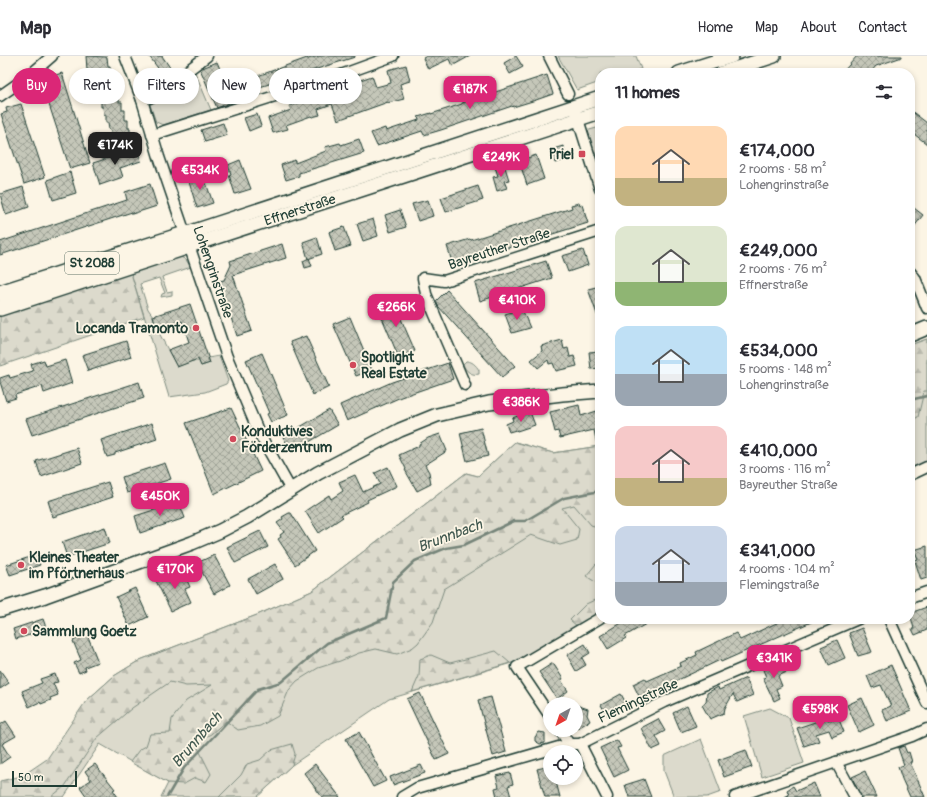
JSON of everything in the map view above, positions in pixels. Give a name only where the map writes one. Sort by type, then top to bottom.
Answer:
[{"type":"highway","name":"Effnerstraße","points":[[0,293],[187,240]]},
{"type":"highway","name":"Effnerstraße","points":[[0,308],[187,240]]},
{"type":"main road","points":[[695,68],[732,56]]},
{"type":"main road","points":[[737,68],[774,56]]},
{"type":"main road","name":"Effnerstraße","points":[[187,240],[570,100],[595,98]]},
{"type":"main road","name":"Effnerstraße","points":[[187,240],[373,187],[595,114]]},
{"type":"main road","points":[[915,333],[927,328]]},
{"type":"main road","points":[[0,610],[44,596],[192,543],[220,531],[318,473],[400,430],[437,416],[489,404],[562,394],[595,391]]},
{"type":"street","points":[[0,96],[30,76],[52,56]]},
{"type":"street","name":"Lohengrinstraße","points":[[126,56],[133,75]]},
{"type":"street","points":[[191,68],[207,56]]},
{"type":"street","points":[[152,135],[338,76],[393,56]]},
{"type":"street","points":[[549,56],[578,119],[595,174]]},
{"type":"street","name":"Lohengrinstraße","points":[[143,104],[152,135],[236,383],[259,433],[291,490]]},
{"type":"street","name":"Bayreuther Straße","points":[[465,385],[426,294],[423,278],[444,281],[595,233]]},
{"type":"street","points":[[915,278],[927,308]]},
{"type":"street","points":[[915,473],[927,467]]},
{"type":"street","points":[[915,596],[927,592]]},
{"type":"street","points":[[543,706],[517,667],[595,621]]},
{"type":"street","name":"Flemingstraße","points":[[402,797],[417,788],[569,744],[580,744],[664,702],[846,624]]},
{"type":"street","points":[[891,624],[927,703]]},
{"type":"street","points":[[735,797],[750,795],[836,762],[912,736],[927,729]]},
{"type":"street","points":[[564,737],[569,744]]},
{"type":"street","points":[[580,744],[607,797]]},
{"type":"street","points":[[836,762],[855,797]]},
{"type":"green space","points":[[558,56],[636,56],[641,68],[595,68],[595,84],[577,90]]},
{"type":"green space","points":[[199,82],[207,104],[208,104],[211,110],[163,125],[156,122],[150,105],[199,104]]},
{"type":"green space","points":[[595,128],[595,164],[586,131]]},
{"type":"green space","points":[[181,257],[186,260],[191,267],[162,277],[167,292],[172,291],[172,295],[161,297],[162,294],[165,293],[159,278],[140,284],[148,309],[153,316],[157,329],[177,367],[192,361],[199,361],[201,366],[210,363],[208,358],[219,356],[228,381],[226,384],[205,392],[169,397],[131,273]]},
{"type":"green space","points":[[131,273],[144,317],[0,366],[0,316]]},
{"type":"green space","points":[[927,339],[927,463],[915,468],[915,343]]},
{"type":"green space","points":[[927,339],[927,391],[924,391],[918,417],[915,418],[915,343]]},
{"type":"green space","points":[[466,361],[475,365],[479,370],[479,374],[471,374],[467,371],[463,364]]},
{"type":"green space","points":[[515,442],[553,453],[595,447],[595,616],[515,662],[389,699],[292,765],[257,797],[161,797],[168,783],[100,744],[64,797],[43,797],[86,701],[114,676],[140,660],[257,615],[312,591],[466,473],[478,476]]},
{"type":"green space","points":[[515,442],[553,453],[595,447],[595,526],[591,525],[574,505],[562,508],[579,529],[577,540],[560,545],[531,535],[444,589],[433,622],[418,643],[412,648],[397,654],[376,649],[359,653],[318,668],[297,681],[289,690],[278,716],[260,726],[238,730],[226,721],[211,734],[195,742],[211,774],[206,782],[195,778],[184,784],[168,783],[130,762],[139,750],[146,746],[150,734],[170,733],[172,719],[186,701],[212,685],[186,686],[170,682],[132,708],[97,738],[65,786],[51,797],[0,797],[0,781],[22,776],[47,759],[86,701],[114,676],[140,660],[257,615],[312,591],[466,473],[478,476]]},
{"type":"green space","points":[[595,565],[595,582],[586,576]]},
{"type":"green space","points":[[595,600],[595,616],[578,627],[570,620],[586,604]]},
{"type":"green space","points":[[496,651],[510,663],[412,692],[419,676],[420,659],[431,655],[450,663]]},
{"type":"green space","points":[[770,708],[789,718],[804,763],[762,777],[744,716]]},
{"type":"green space","points":[[701,739],[721,792],[707,797],[674,797],[664,771],[664,756]]},
{"type":"green space","points":[[292,744],[295,754],[292,765],[257,797],[219,797],[241,775],[247,764],[260,760],[271,750]]},
{"type":"building","points":[[86,56],[107,57],[108,66],[110,66],[110,68],[87,68]]},
{"type":"building","points":[[149,56],[162,56],[170,68],[158,68]]},
{"type":"building","points":[[319,56],[355,56],[320,68],[280,68],[307,58]]},
{"type":"building","points":[[427,56],[470,56],[452,66],[449,59],[428,69],[423,58]]},
{"type":"building","points":[[516,56],[523,67],[510,74],[504,63]]},
{"type":"building","points":[[857,56],[902,56],[874,68],[846,68]]},
{"type":"building","points":[[217,62],[220,68],[207,68],[207,85],[200,69]]},
{"type":"building","points":[[406,65],[410,81],[400,84],[404,99],[388,102],[338,120],[332,104],[362,104],[362,79],[372,76],[376,87],[391,83],[388,70]]},
{"type":"building","points":[[269,72],[269,84],[261,87],[261,75]]},
{"type":"building","points":[[61,73],[69,96],[69,104],[72,104],[90,163],[70,169],[49,104],[61,104]]},
{"type":"building","points":[[547,75],[553,94],[536,100],[513,107],[512,106],[424,135],[422,131],[377,146],[371,133],[385,128],[386,131],[419,120],[418,117],[462,104]]},
{"type":"building","points":[[21,104],[45,177],[24,184],[1,114],[7,112],[6,108]]},
{"type":"building","points":[[101,104],[122,104],[122,110],[125,110],[125,120],[128,120],[128,128],[130,128],[130,137],[133,137],[133,144],[113,145],[111,130],[109,130],[108,122],[106,122],[106,115],[104,115],[103,107],[101,107]]},
{"type":"building","points":[[215,104],[227,104],[217,108]]},
{"type":"building","points":[[295,104],[332,104],[318,109],[320,115],[311,116],[286,125],[288,129],[273,133],[268,118],[291,110],[289,106]]},
{"type":"building","points":[[257,114],[261,126],[249,131],[244,118]]},
{"type":"building","points":[[915,114],[927,123],[927,144],[915,135]]},
{"type":"building","points":[[223,123],[227,135],[205,142],[201,130]]},
{"type":"building","points":[[359,139],[364,153],[299,173],[299,176],[286,180],[281,165],[295,160],[295,163],[326,151],[325,147],[340,143],[341,145]]},
{"type":"building","points":[[563,146],[568,159],[555,163],[550,150]]},
{"type":"building","points":[[134,150],[134,152],[138,151],[141,161],[120,168],[123,177],[100,185],[93,163]]},
{"type":"building","points":[[536,155],[544,179],[527,185],[519,161]]},
{"type":"building","points":[[240,160],[251,189],[235,194],[229,175],[231,174],[228,165]]},
{"type":"building","points":[[504,164],[509,180],[504,181],[507,188],[497,191],[493,177],[498,176],[495,167]]},
{"type":"building","points":[[70,172],[76,193],[53,200],[47,180]]},
{"type":"building","points":[[203,174],[213,203],[197,208],[188,179]]},
{"type":"building","points":[[150,184],[157,206],[132,214],[132,212],[0,255],[0,242],[127,200],[125,192]]},
{"type":"building","points":[[478,186],[483,200],[446,212],[441,198]]},
{"type":"building","points":[[23,187],[29,207],[6,215],[0,194]]},
{"type":"building","points":[[428,200],[433,216],[418,221],[412,204]]},
{"type":"building","points":[[579,203],[580,206],[582,205],[588,223],[453,265],[447,246],[470,239],[471,240],[572,208],[571,205]]},
{"type":"building","points":[[915,209],[923,215],[915,225]]},
{"type":"building","points":[[400,210],[406,227],[390,232],[385,215]]},
{"type":"building","points":[[373,219],[378,236],[363,241],[357,224]]},
{"type":"building","points":[[344,227],[351,246],[335,251],[329,232]]},
{"type":"building","points":[[317,237],[322,254],[308,259],[303,242]]},
{"type":"building","points":[[282,244],[286,258],[233,275],[252,331],[237,336],[219,281],[224,280],[231,265],[230,261]]},
{"type":"building","points":[[583,250],[588,265],[568,272],[562,256]]},
{"type":"building","points":[[309,258],[312,266],[305,268],[303,261]]},
{"type":"building","points":[[546,261],[552,278],[480,301],[475,283]]},
{"type":"building","points":[[595,287],[595,309],[588,289]]},
{"type":"building","points":[[447,290],[515,366],[502,377],[438,306],[436,301]]},
{"type":"building","points":[[392,298],[415,351],[399,358],[377,306]]},
{"type":"building","points":[[190,304],[210,363],[201,366],[198,359],[177,367],[168,350],[189,342],[182,321],[157,329],[153,316]]},
{"type":"building","points":[[522,309],[530,328],[512,333],[505,314]]},
{"type":"building","points":[[350,317],[372,370],[356,376],[333,324]]},
{"type":"building","points":[[306,336],[329,387],[313,395],[290,342]]},
{"type":"building","points":[[562,340],[564,349],[568,348],[570,357],[574,356],[577,366],[556,371],[553,363],[549,364],[548,360],[538,368],[531,360],[542,351],[541,346]]},
{"type":"building","points":[[126,341],[131,357],[88,371],[82,355]]},
{"type":"building","points":[[595,351],[595,369],[591,369],[589,352]]},
{"type":"building","points":[[262,353],[288,415],[271,422],[267,414],[269,413],[246,360]]},
{"type":"building","points":[[44,360],[46,366],[65,360],[72,383],[44,393],[42,386],[15,395],[16,398],[6,401],[0,378],[9,375],[10,378],[33,371],[31,364]]},
{"type":"building","points":[[448,363],[453,379],[401,397],[347,421],[340,405],[392,382]]},
{"type":"building","points":[[139,382],[144,398],[32,435],[26,419]]},
{"type":"building","points":[[579,405],[581,416],[595,412],[595,435],[594,430],[560,438],[558,431],[555,432],[550,412]]},
{"type":"building","name":"Konduktives Förderzentrum","points":[[231,408],[261,471],[214,494],[186,423]]},
{"type":"building","points":[[329,410],[338,425],[292,452],[283,437]]},
{"type":"building","points":[[530,412],[535,425],[509,432],[506,424],[513,421],[512,418]]},
{"type":"building","points":[[152,423],[157,439],[107,457],[101,440]]},
{"type":"building","points":[[481,428],[488,456],[467,461],[460,433]]},
{"type":"building","points":[[440,434],[447,451],[425,465],[429,472],[431,484],[417,491],[405,470],[406,469],[399,455],[419,446],[419,444],[428,438]]},
{"type":"building","points":[[77,448],[82,463],[41,477],[36,461]]},
{"type":"building","points":[[165,463],[171,479],[127,493],[122,477]]},
{"type":"building","points":[[388,467],[397,486],[367,500],[368,502],[341,515],[343,517],[319,533],[305,511],[329,495],[331,499],[343,491],[339,482],[355,475],[363,492],[380,484],[375,473]]},
{"type":"building","points":[[108,482],[113,497],[53,517],[48,501]]},
{"type":"building","points":[[179,502],[185,518],[140,533],[135,516]]},
{"type":"building","points":[[291,513],[315,551],[295,565],[278,539],[284,532],[277,523],[283,519],[282,517]]},
{"type":"building","points":[[105,527],[110,543],[67,557],[62,542]]},
{"type":"building","points":[[260,531],[268,547],[235,563],[227,547]]},
{"type":"building","points":[[927,546],[927,578],[921,580],[915,561],[918,560],[915,550]]},
{"type":"building","points":[[36,555],[40,565],[10,575],[6,565]]},
{"type":"building","points":[[214,555],[230,585],[214,594],[197,563]]},
{"type":"building","points":[[275,564],[283,579],[256,594],[248,579]]},
{"type":"building","points":[[182,569],[190,587],[185,589],[191,602],[171,611],[156,581]]},
{"type":"building","points":[[135,588],[148,617],[129,626],[116,597]]},
{"type":"building","points":[[927,607],[927,630],[915,635],[912,629],[914,629],[913,624],[915,624],[915,611]]},
{"type":"building","points":[[43,619],[47,630],[16,639],[13,629]]},
{"type":"building","points":[[620,624],[646,624],[625,636],[626,638],[608,649],[600,636]]},
{"type":"building","points":[[774,624],[807,624],[721,662],[720,660],[640,698],[633,684],[645,678],[647,681],[681,666],[680,663],[697,655],[696,652],[736,633],[740,640]]},
{"type":"building","points":[[862,628],[872,652],[858,656],[849,633]]},
{"type":"building","points":[[87,634],[98,662],[85,667],[86,670],[79,673],[74,663],[81,660],[73,641]]},
{"type":"building","points":[[837,640],[845,658],[829,665],[821,647]]},
{"type":"building","points":[[585,644],[590,653],[582,658],[586,665],[576,671],[567,655]]},
{"type":"building","points":[[782,662],[787,672],[778,676],[782,686],[776,689],[780,698],[774,701],[763,678],[766,677],[763,670]]},
{"type":"building","points":[[553,663],[563,679],[561,680],[568,691],[560,697],[556,697],[539,672]]},
{"type":"building","points":[[891,665],[911,711],[887,721],[882,710],[891,706],[881,685],[872,688],[867,676]]},
{"type":"building","points":[[0,670],[9,683],[0,689]]},
{"type":"building","points":[[55,674],[58,682],[53,683],[58,695],[50,698],[51,700],[41,704],[40,702],[29,707],[22,691],[42,683],[40,679]]},
{"type":"building","points":[[746,678],[753,695],[737,702],[733,694],[725,708],[724,713],[710,719],[702,705],[706,702],[707,693],[718,687],[719,690]]},
{"type":"building","points":[[420,693],[449,754],[436,760],[407,699]]},
{"type":"building","points":[[621,694],[627,705],[607,715],[601,705]]},
{"type":"building","points":[[491,697],[506,752],[493,756],[478,700]]},
{"type":"building","points":[[862,698],[874,725],[859,732],[847,705]]},
{"type":"building","points":[[687,706],[696,726],[681,732],[673,713]]},
{"type":"building","points":[[583,707],[588,709],[587,715],[590,721],[583,725]]},
{"type":"building","points":[[826,715],[828,720],[838,717],[844,732],[832,737],[829,730],[816,734],[819,741],[804,746],[797,728],[821,720],[820,717]]},
{"type":"building","points":[[658,719],[665,731],[656,736],[661,746],[652,750],[641,728]]},
{"type":"building","points":[[6,721],[16,736],[2,744],[10,757],[0,764],[0,725]]},
{"type":"building","points":[[359,732],[386,781],[373,787],[346,739]]},
{"type":"building","points":[[539,732],[543,733],[545,743],[540,744],[535,741],[535,737]]},
{"type":"building","points":[[617,740],[621,747],[617,748],[628,770],[614,777],[600,748]]},
{"type":"building","points":[[904,746],[907,753],[909,752],[912,762],[910,762],[925,797],[910,797],[902,779],[898,767],[904,765],[898,748]]},
{"type":"building","points":[[746,750],[752,767],[724,777],[718,760]]},
{"type":"building","points":[[95,764],[115,789],[113,790],[118,797],[87,797],[80,787],[91,780],[85,771]]},
{"type":"building","points":[[315,764],[340,797],[322,797],[304,773]]},
{"type":"building","points":[[421,765],[425,773],[393,785],[390,777]]},
{"type":"building","points":[[543,768],[543,785],[557,785],[560,797],[545,797],[537,769]]},
{"type":"building","points":[[865,771],[877,797],[861,797],[855,784],[852,777]]},
{"type":"building","points":[[510,773],[513,784],[508,786],[511,797],[497,797],[495,788],[499,787],[496,776]]},
{"type":"building","points":[[644,779],[651,797],[629,797],[625,785]]},
{"type":"building","points":[[814,783],[820,797],[784,797],[789,795],[787,790],[793,786],[796,791]]},
{"type":"waterway","name":"Brunnbach","points":[[915,399],[927,396]]},
{"type":"waterway","name":"Brunnbach","points":[[167,797],[184,768],[258,689],[281,682],[327,643],[386,618],[393,582],[415,561],[446,548],[464,545],[514,521],[525,521],[564,498],[595,492]]},
{"type":"place","name":"Priel","points":[[582,154]]},
{"type":"place","name":"Locanda Tramonto","points":[[196,328]]},
{"type":"place","name":"Spotlight Real Estate","points":[[353,365]]},
{"type":"place","name":"Konduktives Förderzentrum","points":[[233,439]]},
{"type":"place","name":"Kleines Theater im Pförtnerhaus","points":[[21,565]]},
{"type":"place","name":"Sammlung Goetz","points":[[24,631]]}]
